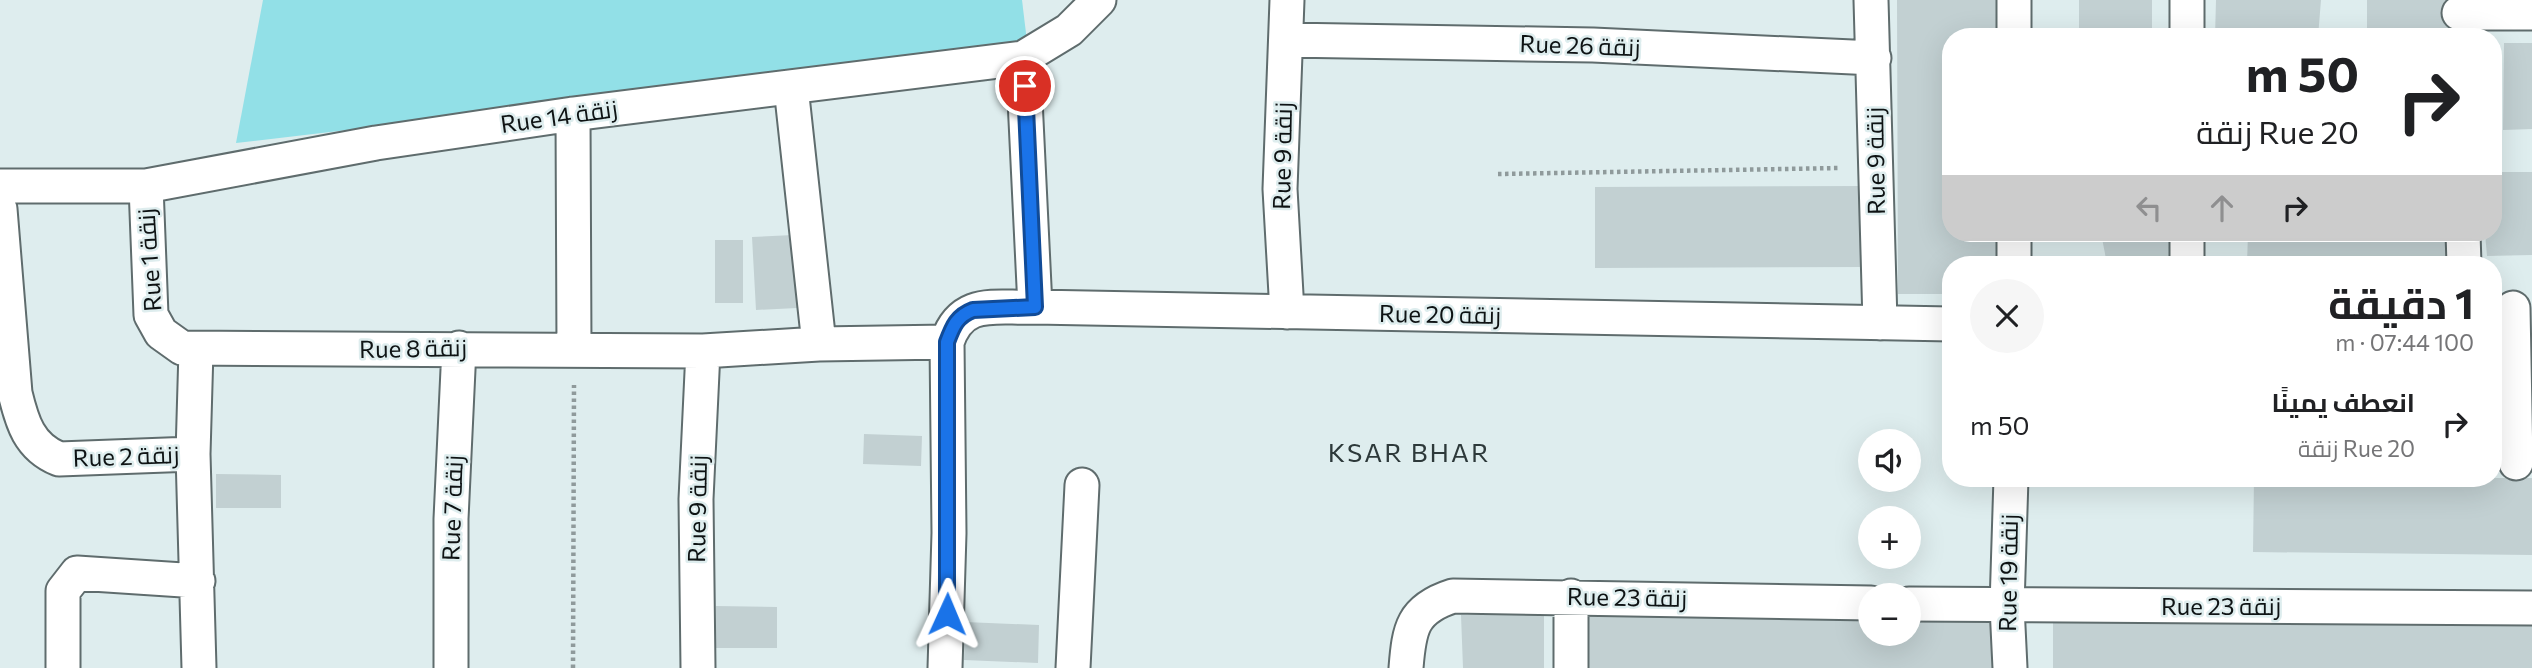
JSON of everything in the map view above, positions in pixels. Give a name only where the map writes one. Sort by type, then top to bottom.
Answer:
[{"type":"street","name":"Rue 14 زنقة","points":[[0,186],[146,186],[376,144],[573,114],[1023,58],[1069,30],[1099,0]]},
{"type":"street","name":"Rue 9 زنقة","points":[[1287,0],[1280,189],[1287,312]]},
{"type":"street","name":"Rue 9 زنقة","points":[[1871,0],[1880,323]]},
{"type":"street","points":[[2014,0],[2014,28]]},
{"type":"street","points":[[2186,28],[2187,0]]},
{"type":"street","points":[[2459,17],[2532,13]]},
{"type":"street","name":"Rue 26 زنقة","points":[[1286,40],[1593,45],[1874,58]]},
{"type":"street","points":[[1023,58],[1035,307]]},
{"type":"street","points":[[792,87],[818,344]]},
{"type":"street","points":[[573,114],[574,348]]},
{"type":"street","name":"Rue 1 زنقة","points":[[146,186],[151,314],[161,333],[171,343],[196,350]]},
{"type":"street","name":"Rue 2 زنقة","points":[[0,209],[15,393],[22,422],[32,441],[43,453],[59,459],[193,454]]},
{"type":"street","points":[[2513,306],[2514,463]]},
{"type":"street","name":"Rue 20 زنقة","points":[[947,342],[957,319],[964,313],[973,310],[1035,307],[1942,324]]},
{"type":"street","points":[[945,668],[949,533],[947,342]]},
{"type":"street","name":"Rue 8 زنقة","points":[[196,350],[574,348],[703,351],[818,344],[947,342]]},
{"type":"street","name":"Rue 7 زنقة","points":[[451,668],[451,519],[459,348]]},
{"type":"street","points":[[196,350],[193,454],[199,668]]},
{"type":"street","name":"Rue 9 زنقة","points":[[698,668],[696,499],[703,351]]},
{"type":"street","points":[[1073,668],[1082,485]]},
{"type":"street","name":"Rue 19 زنقة","points":[[2010,668],[2007,606],[2011,487]]},
{"type":"street","points":[[62,668],[63,591],[70,578],[77,573],[198,581]]},
{"type":"street","name":"Rue 23 زنقة","points":[[1407,655],[1413,624],[1423,611],[1433,603],[1453,596],[1858,603]]},
{"type":"street","points":[[1571,596],[1571,668]]},
{"type":"street","name":"Rue 23 زنقة","points":[[1921,604],[2532,608]]},
{"type":"path","points":[[1498,174],[1875,167]]},
{"type":"path","points":[[573,668],[574,348]]},
{"type":"shaded area","points":[[263,0],[1022,0],[1028,50],[236,143]]},
{"type":"building","points":[[1897,0],[1996,0],[1996,28],[1942,28],[1942,242],[1997,242],[1997,256],[1942,256],[1942,294],[1898,294]]},
{"type":"building","points":[[2079,0],[2152,0],[2152,28],[2079,28]]},
{"type":"building","points":[[2216,0],[2321,0],[2319,28],[2215,28]]},
{"type":"building","points":[[2367,0],[2451,0],[2450,28],[2367,28]]},
{"type":"building","points":[[2504,43],[2532,43],[2532,129],[2503,130]]},
{"type":"building","points":[[2502,172],[2532,172],[2532,255],[2487,256],[2486,242],[2502,242]]},
{"type":"building","points":[[1867,186],[1867,267],[1595,268],[1595,187]]},
{"type":"building","points":[[793,235],[797,308],[756,310],[752,237]]},
{"type":"building","points":[[715,240],[743,240],[743,303],[715,303]]},
{"type":"building","points":[[2103,242],[2174,242],[2177,256],[2105,256]]},
{"type":"building","points":[[2248,242],[2447,242],[2446,256],[2247,256]]},
{"type":"building","points":[[864,434],[922,436],[921,466],[863,464]]},
{"type":"building","points":[[216,474],[281,475],[281,508],[216,508]]},
{"type":"building","points":[[2502,478],[2532,478],[2532,555],[2253,552],[2254,487],[2502,487]]},
{"type":"building","points":[[1574,605],[1858,614],[1858,646],[1921,646],[1921,615],[1995,617],[1992,668],[1575,668]]},
{"type":"building","points":[[716,606],[777,607],[777,648],[716,648]]},
{"type":"building","points":[[2053,609],[2532,609],[2532,668],[2053,668]]},
{"type":"building","points":[[1544,614],[1544,668],[1463,668],[1461,615]]},
{"type":"building","points":[[965,622],[1039,625],[1038,663],[964,660]]},
{"type":"district","name":"KSAR BHAR","points":[[1409,453]]},
{"type":"route","points":[[947,614],[947,342],[957,319],[964,313],[973,310],[1035,307],[1025,86]]}]
